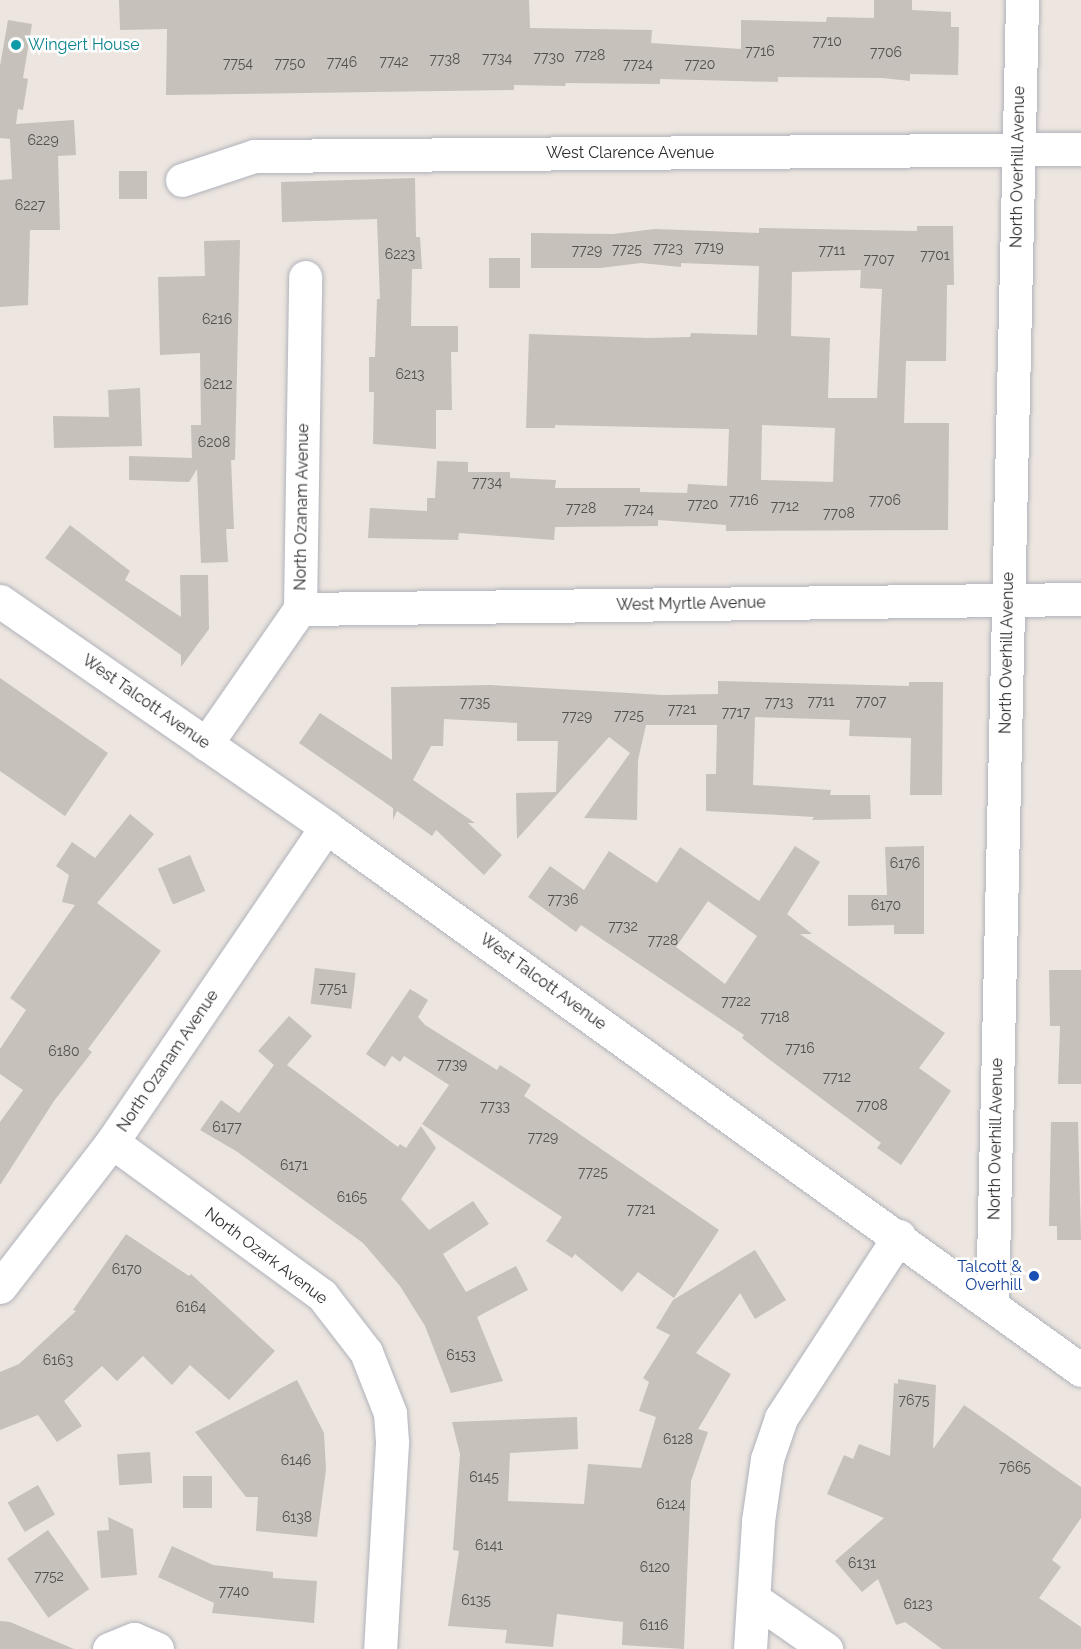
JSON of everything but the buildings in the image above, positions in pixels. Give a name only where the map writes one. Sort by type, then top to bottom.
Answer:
[{"type":"street","name":"North Overhill Avenue","points":[[992,1305],[1022,0]]},
{"type":"street","name":"West Clarence Avenue","points":[[182,180],[254,156],[1081,149]]},
{"type":"street","name":"North Ozanam Avenue","points":[[206,744],[300,609],[304,277]]},
{"type":"street","name":"West Myrtle Avenue","points":[[300,609],[1081,599]]},
{"type":"street","name":"West Talcott Avenue","points":[[0,601],[326,827],[899,1236],[1081,1370]]},
{"type":"street","name":"North Ozanam Avenue","points":[[0,1287],[112,1142],[326,827]]},
{"type":"street","name":"North Ozark Avenue","points":[[112,1142],[322,1295],[366,1352],[390,1413],[392,1443],[380,1649]]},
{"type":"street","points":[[750,1649],[758,1521],[767,1459],[781,1418],[899,1236]]},
{"type":"street","points":[[754,1599],[826,1649]]},
{"type":"street","points":[[109,1649],[134,1639],[157,1649]]},
{"type":"place","name":"Wingert House","points":[[16,45]]},
{"type":"place","name":"Talcott & Overhill","points":[[1034,1276]]}]
